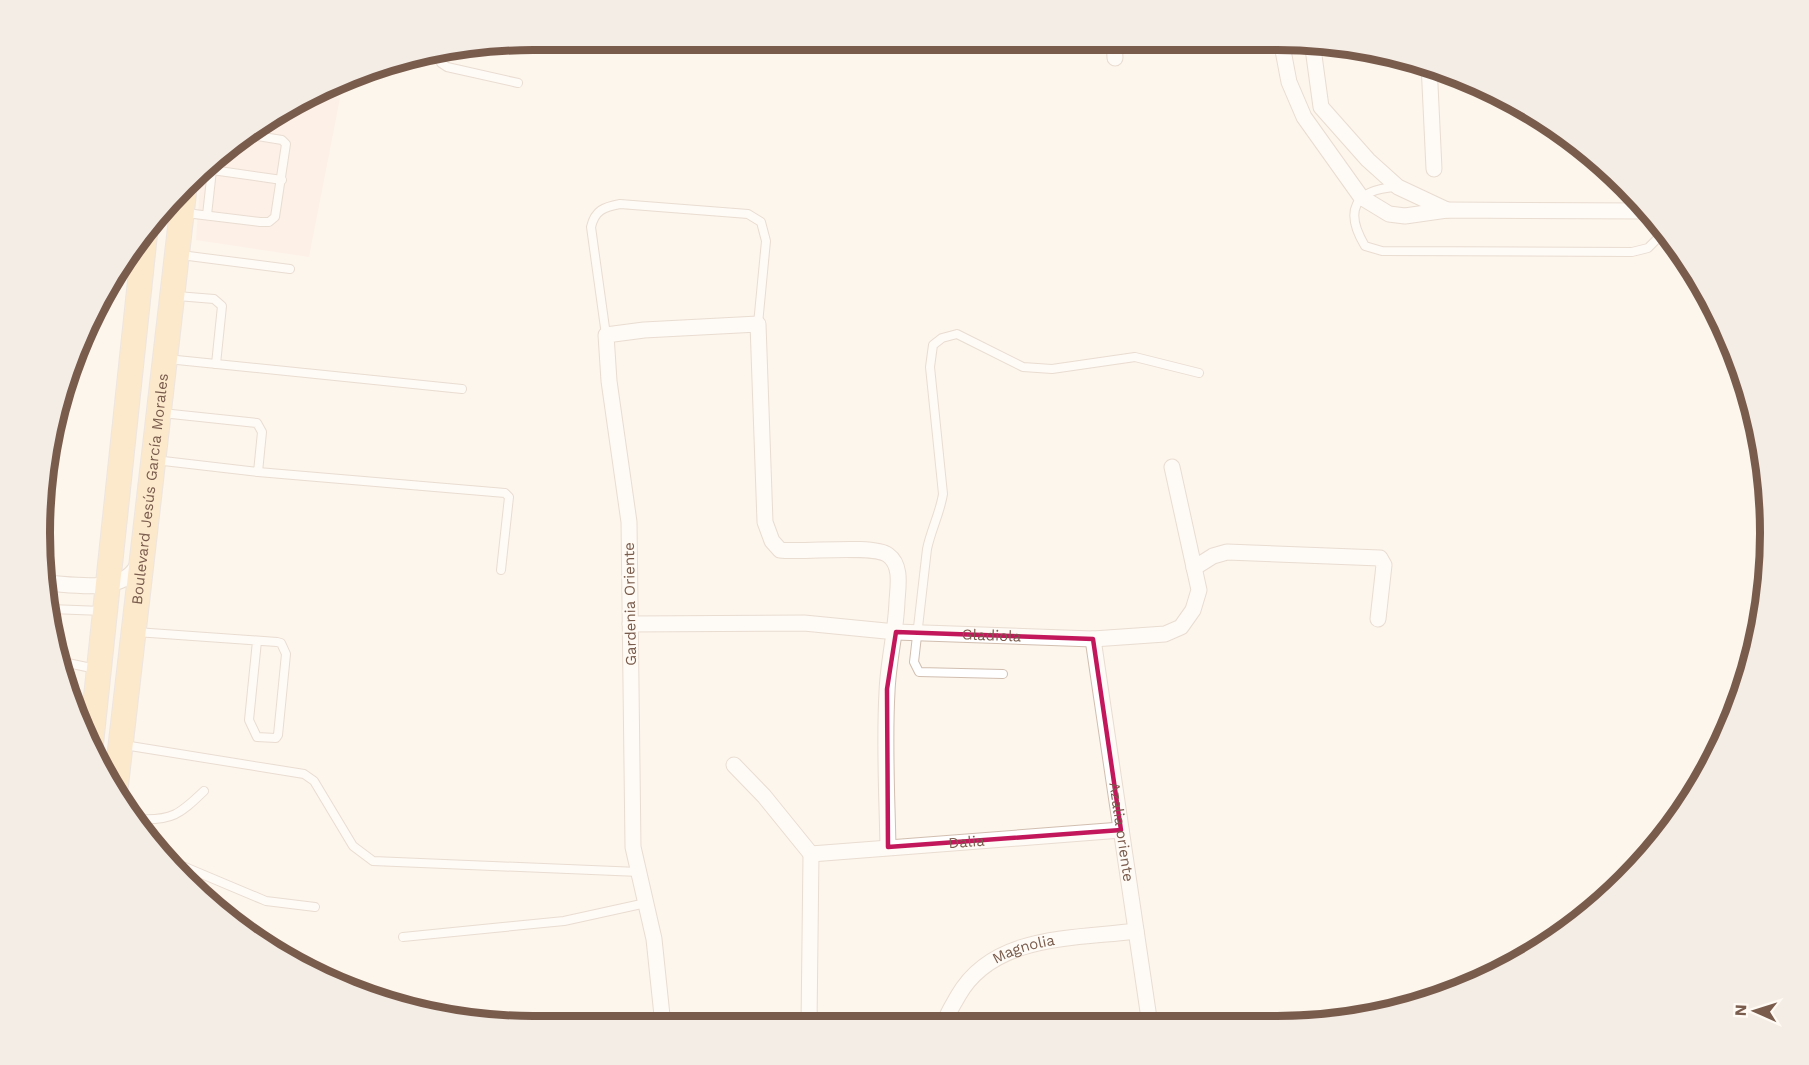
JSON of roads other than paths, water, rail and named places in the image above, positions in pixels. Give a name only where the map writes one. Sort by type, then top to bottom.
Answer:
[{"type":"main road","name":"Boulevard Jesús García Morales","points":[[117,778],[183,203]]},
{"type":"main road","points":[[92,731],[103,611],[144,246]]},
{"type":"street","points":[[1115,50],[1115,58]]},
{"type":"street","points":[[1283,50],[1289,82],[1304,117],[1361,197],[1389,214],[1406,216],[1447,210],[1637,211]]},
{"type":"street","points":[[1313,52],[1321,107],[1368,160],[1398,187],[1447,210]]},
{"type":"street","points":[[1429,74],[1434,169]]},
{"type":"street","points":[[1304,117],[1321,107]]},
{"type":"street","points":[[606,335],[644,330],[758,324],[765,522],[772,541],[780,550],[798,552],[873,549],[887,554],[897,564],[896,632],[887,689],[888,847]]},
{"type":"street","name":"Gardenia Oriente","points":[[606,335],[608,371],[629,522],[633,847],[654,939],[662,1016]]},
{"type":"street","name":"Gladiola","points":[[630,624],[760,622],[915,633],[1093,639],[1165,634],[1181,627],[1193,610],[1199,590],[1172,467]]},
{"type":"street","points":[[1194,567],[1213,556],[1227,552],[1380,558],[1384,565],[1378,619]]},
{"type":"street","points":[[53,587],[106,585],[129,577],[137,568],[142,556]]},
{"type":"street","name":"Azalia oriente","points":[[1093,639],[1149,1016]]},
{"type":"street","points":[[734,765],[764,796],[811,854],[809,1016]]},
{"type":"street","name":"Dalia","points":[[811,854],[1121,830]]},
{"type":"street","name":"Magnolia","points":[[948,1016],[964,985],[991,960],[1020,946],[1136,931]]},
{"type":"lane","points":[[440,59],[441,63],[447,67],[518,83]]},
{"type":"lane","points":[[183,203],[207,215],[269,222],[275,217],[286,144],[282,140],[257,136]]},
{"type":"lane","points":[[217,167],[282,180]]},
{"type":"lane","points":[[207,215],[212,170]]},
{"type":"lane","points":[[1398,187],[1375,189],[1361,197],[1357,205],[1355,230],[1365,246],[1383,251],[1632,252],[1648,248],[1659,237]]},
{"type":"lane","points":[[606,335],[591,227],[594,216],[603,207],[620,204],[748,214],[761,222],[766,241],[758,324]]},
{"type":"lane","points":[[177,255],[290,269]]},
{"type":"lane","points":[[172,296],[214,299],[222,306],[216,364]]},
{"type":"lane","points":[[1003,674],[919,672],[915,669],[915,633],[927,549],[930,532],[941,508],[943,494],[930,367],[933,345],[942,338],[957,334],[1023,367],[1052,369],[1135,357],[1199,373]]},
{"type":"lane","points":[[165,359],[462,389]]},
{"type":"lane","points":[[159,413],[257,423],[262,432],[258,472]]},
{"type":"lane","points":[[154,459],[258,472],[449,486],[505,493],[509,497],[501,570]]},
{"type":"lane","points":[[56,609],[103,611]]},
{"type":"lane","points":[[133,632],[256,641],[281,643],[286,654],[276,738],[257,737],[251,730],[249,720],[256,641]]},
{"type":"lane","points":[[68,663],[98,670]]},
{"type":"lane","points":[[121,744],[304,774],[314,781],[353,846],[373,861],[639,872]]},
{"type":"lane","points":[[144,819],[165,820],[179,814],[204,791]]},
{"type":"lane","points":[[184,867],[266,901],[315,906]]},
{"type":"lane","points":[[403,937],[564,921],[646,903]]}]
